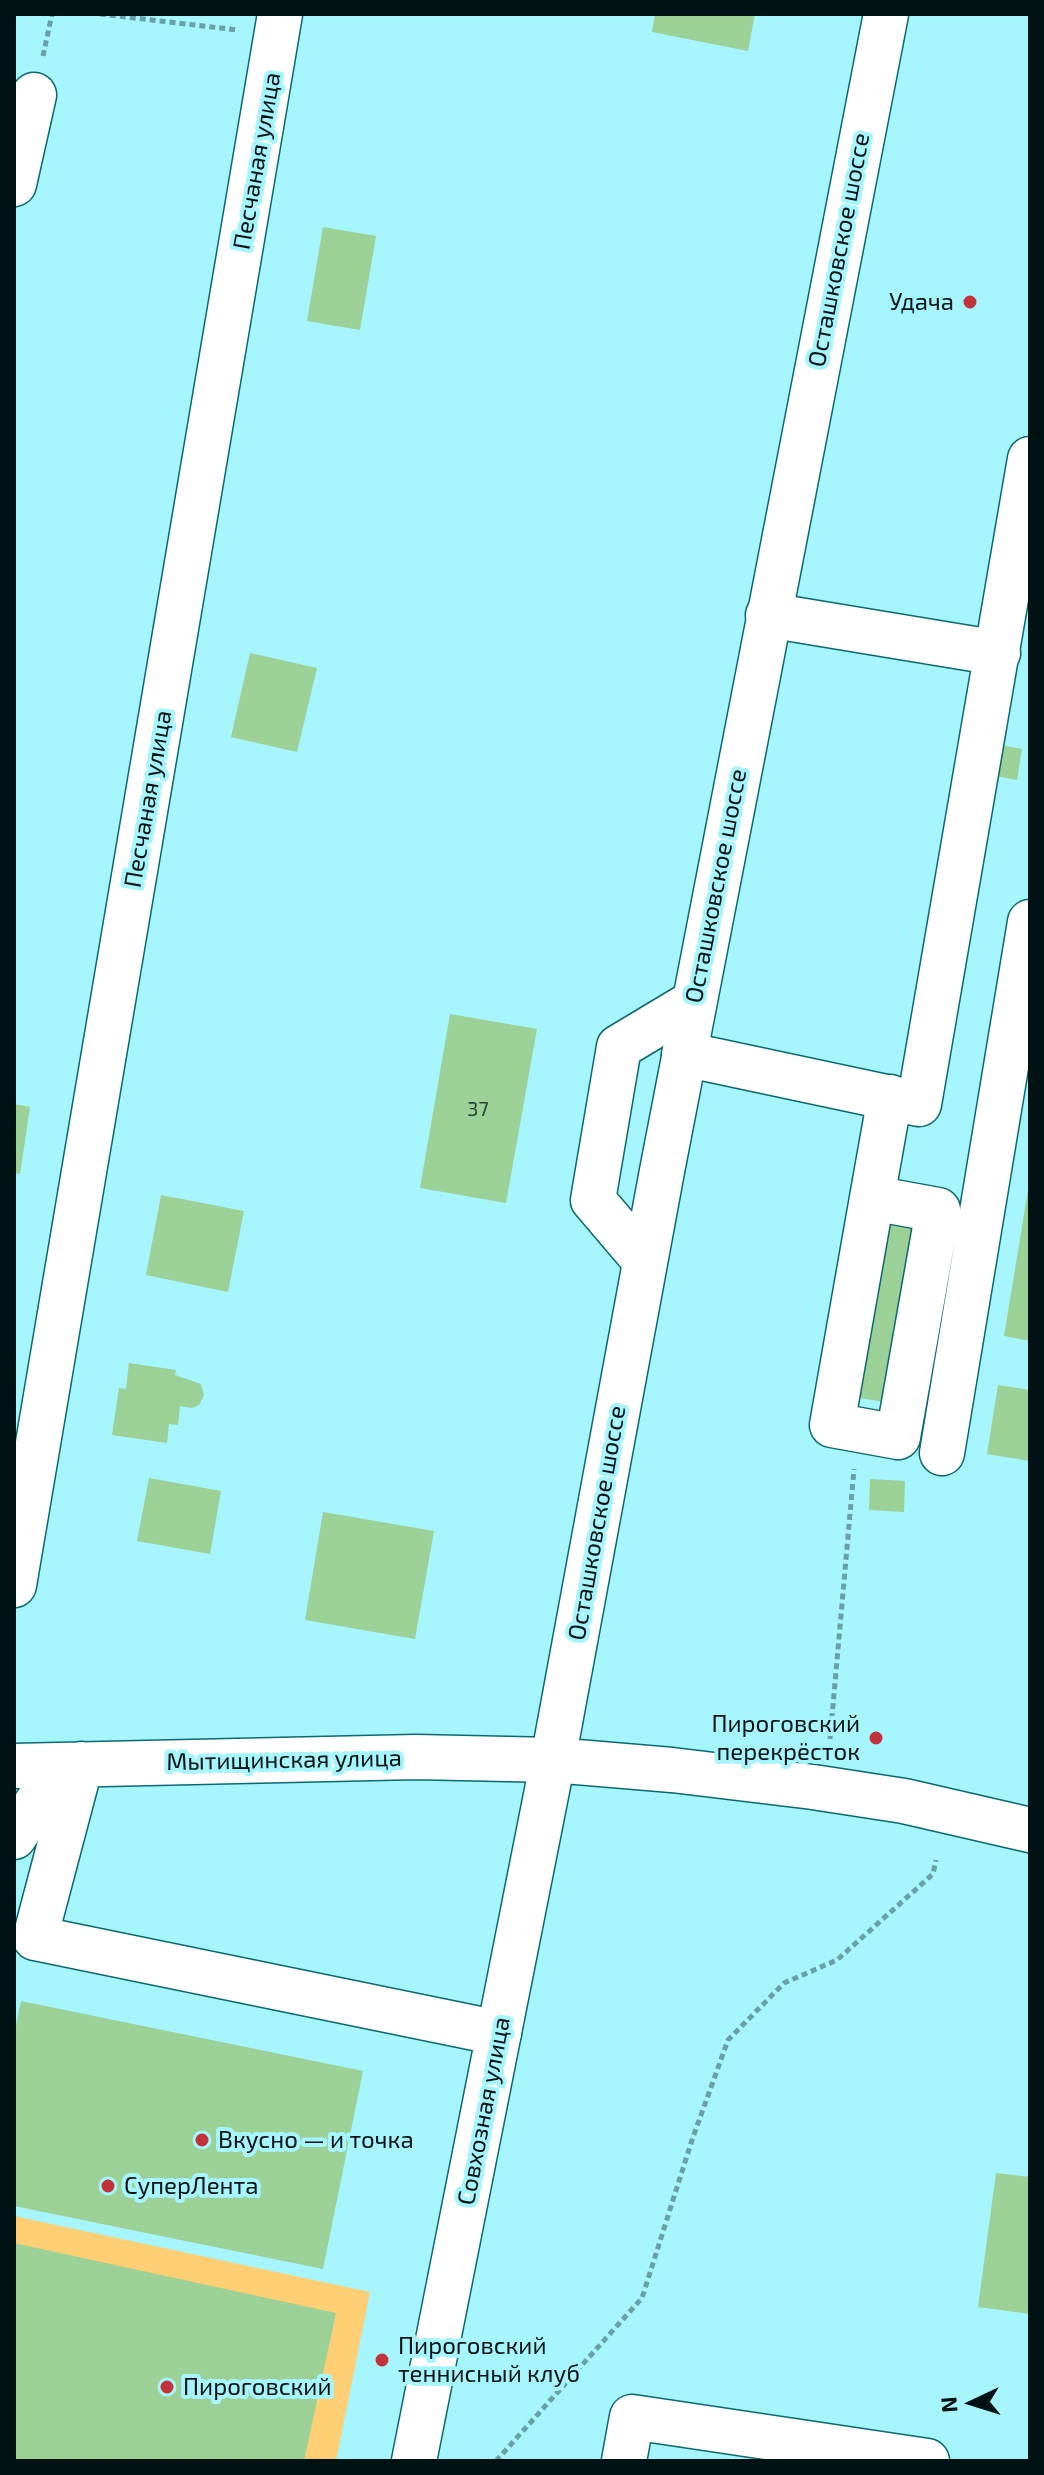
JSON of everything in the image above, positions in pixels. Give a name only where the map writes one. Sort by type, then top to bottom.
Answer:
[{"type":"main road","name":"Осташковское шоссе","points":[[553,1760],[684,1054],[886,15]]},
{"type":"main road","name":"Песчаная улица","points":[[14,1585],[279,24]]},
{"type":"main road","points":[[14,184],[34,95]]},
{"type":"main road","points":[[684,1054],[919,1104],[1007,671],[1030,459]]},
{"type":"main road","points":[[768,615],[1007,671]]},
{"type":"main road","points":[[942,1453],[1030,922]]},
{"type":"main road","points":[[645,1261],[593,1200],[619,1047],[694,1002]]},
{"type":"main road","points":[[872,1198],[938,1210],[898,1437],[832,1425],[872,1198],[890,1097]]},
{"type":"main road","name":"Мытищинская улица","points":[[14,1766],[416,1757],[553,1760],[813,1787],[1028,1821]]},
{"type":"main road","name":"Совхозная улица","points":[[414,2461],[553,1760]]},
{"type":"main road","points":[[14,1837],[72,1764]]},
{"type":"main road","points":[[72,1764],[35,1938],[499,2033]]},
{"type":"main road","points":[[624,2461],[632,2417],[927,2461]]},
{"type":"path","points":[[100,14],[279,24]]},
{"type":"path","points":[[830,1739],[858,1430]]},
{"type":"path","points":[[496,2461],[642,2298],[692,2140],[728,2040],[784,1983],[837,1960],[933,1874],[936,1860]]},
{"type":"shaded area","name":"Пироговский","points":[[14,2216],[370,2292],[336,2461],[14,2461]]},
{"type":"building","points":[[655,14],[755,14],[748,51],[652,32]]},
{"type":"building","points":[[323,227],[376,236],[360,330],[307,321]]},
{"type":"building","points":[[250,653],[317,668],[297,752],[231,737]]},
{"type":"building","points":[[995,744],[1022,749],[1017,780],[990,775]]},
{"type":"building","points":[[450,1014],[537,1029],[506,1203],[420,1188]]},
{"type":"building","points":[[14,1104],[30,1107],[20,1174],[14,1173]]},
{"type":"building","points":[[1030,1190],[1030,1341],[1004,1336]]},
{"type":"building","points":[[161,1195],[244,1211],[228,1292],[146,1275]]},
{"type":"building","points":[[887,1216],[922,1222],[890,1403],[854,1397]]},
{"type":"building","points":[[129,1363],[176,1370],[175,1375],[201,1384],[204,1395],[199,1405],[192,1408],[180,1406],[178,1425],[169,1424],[167,1443],[112,1435],[119,1388],[126,1389]]},
{"type":"building","points":[[998,1385],[1030,1390],[1030,1461],[987,1454]]},
{"type":"building","points":[[149,1478],[221,1491],[210,1554],[137,1541]]},
{"type":"building","points":[[870,1479],[905,1481],[904,1512],[869,1510]]},
{"type":"building","points":[[323,1512],[434,1531],[415,1639],[305,1620]]},
{"type":"building","points":[[21,2001],[363,2071],[323,2269],[14,2206],[14,2035]]},
{"type":"building","points":[[996,2173],[1030,2177],[1030,2314],[978,2307]]},
{"type":"building","name":"Пироговский","points":[[14,2243],[336,2313],[304,2461],[14,2461]]},
{"type":"place","name":"Удача","points":[[970,302]]},
{"type":"place","name":"Пироговский перекрёсток","points":[[876,1738]]},
{"type":"place","name":"Вкусно — и точка","points":[[202,2140]]},
{"type":"place","name":"СуперЛента","points":[[108,2186]]},
{"type":"place","name":"Пироговский теннисный клуб","points":[[382,2360]]},
{"type":"place","name":"Пироговский","points":[[167,2387]]}]
